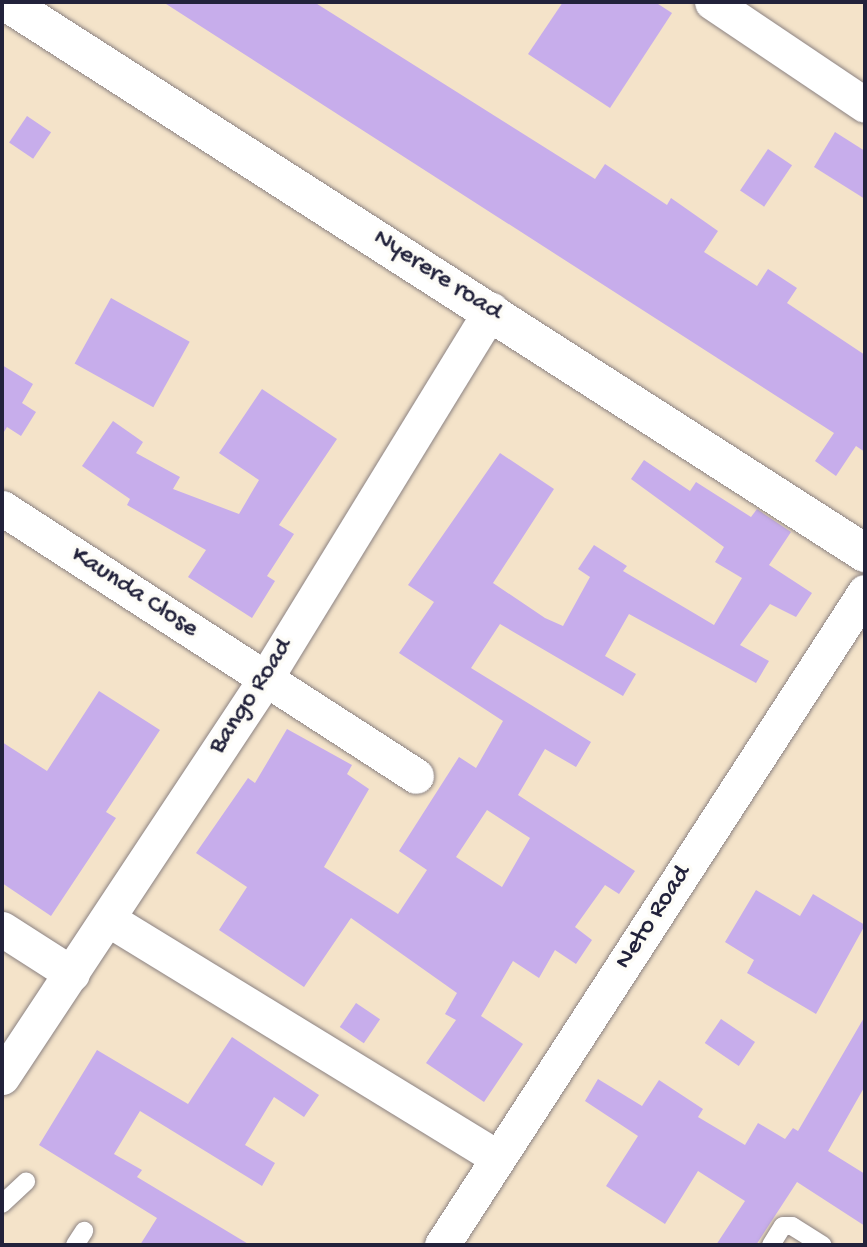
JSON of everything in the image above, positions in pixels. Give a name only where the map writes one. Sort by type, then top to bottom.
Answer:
[{"type":"street","name":"Nyerere road","points":[[6,2],[491,310],[865,553]]},
{"type":"street","points":[[712,2],[865,105]]},
{"type":"street","name":"Bango Road","points":[[5,1066],[72,974],[265,679],[491,310]]},
{"type":"street","name":"Kaunda Close","points":[[2,508],[416,776]]},
{"type":"street","name":"Neto Road","points":[[442,1245],[865,592]]},
{"type":"street","points":[[108,919],[498,1158]]},
{"type":"street","points":[[2,929],[72,974]]},
{"type":"lane","points":[[2,1204],[26,1182]]},
{"type":"lane","points":[[771,1245],[783,1226],[792,1226],[823,1245]]},
{"type":"building","points":[[163,2],[314,2],[595,179],[605,164],[667,205],[671,198],[718,231],[704,252],[757,286],[768,269],[797,288],[787,303],[865,355],[865,452],[856,446],[836,476],[815,461],[834,433]]},
{"type":"building","points":[[563,2],[655,2],[672,13],[610,108],[528,54]]},
{"type":"building","points":[[27,116],[51,132],[33,159],[9,143]]},
{"type":"building","points":[[835,132],[865,151],[865,199],[814,167]]},
{"type":"building","points":[[768,149],[792,165],[764,207],[740,190]]},
{"type":"building","points":[[111,298],[190,342],[153,407],[75,364]]},
{"type":"building","points":[[2,365],[33,384],[22,403],[36,412],[21,436],[7,427],[2,435]]},
{"type":"building","points":[[262,389],[337,439],[279,525],[294,534],[267,576],[275,581],[252,618],[188,577],[206,550],[127,505],[130,499],[82,466],[113,421],[143,442],[136,453],[180,477],[173,489],[239,514],[259,480],[219,453]]},
{"type":"building","points":[[500,453],[554,489],[493,583],[545,618],[563,626],[590,577],[578,569],[594,545],[627,566],[623,571],[714,625],[742,578],[715,562],[724,547],[631,479],[644,460],[690,491],[696,482],[751,517],[757,509],[791,532],[769,565],[812,593],[796,617],[770,604],[740,645],[769,661],[756,683],[629,614],[605,656],[636,674],[623,696],[500,624],[471,668],[591,742],[576,767],[545,749],[518,795],[635,871],[619,894],[605,885],[575,927],[592,940],[576,964],[555,950],[539,978],[513,961],[481,1016],[523,1044],[484,1102],[426,1063],[456,1020],[445,1014],[457,993],[351,918],[304,987],[219,930],[247,887],[196,853],[248,778],[255,783],[287,729],[352,765],[347,774],[369,789],[324,867],[398,914],[427,870],[399,851],[459,757],[476,768],[503,721],[399,653],[434,602],[408,585]],"holes":[[[487,810],[530,838],[502,887],[456,857]]]},
{"type":"building","points":[[99,691],[160,730],[106,812],[116,818],[51,916],[2,883],[2,742],[47,771]]},
{"type":"building","points":[[756,890],[800,916],[813,894],[865,925],[816,1014],[747,973],[754,960],[725,942]]},
{"type":"building","points":[[356,1003],[380,1019],[364,1043],[340,1027]]},
{"type":"building","points":[[865,1016],[865,1086],[828,1151],[865,1174],[865,1226],[797,1182],[756,1245],[716,1245],[745,1201],[698,1171],[665,1224],[606,1186],[638,1136],[585,1101],[598,1079],[642,1106],[659,1080],[703,1109],[698,1117],[745,1145],[758,1123],[785,1139],[793,1128],[798,1131]]},
{"type":"building","points":[[721,1019],[755,1042],[739,1066],[705,1043]]},
{"type":"building","points":[[232,1037],[319,1095],[304,1117],[274,1097],[245,1145],[275,1163],[262,1186],[140,1111],[114,1154],[142,1170],[137,1177],[250,1245],[140,1245],[157,1218],[39,1145],[97,1050],[188,1104]]}]
